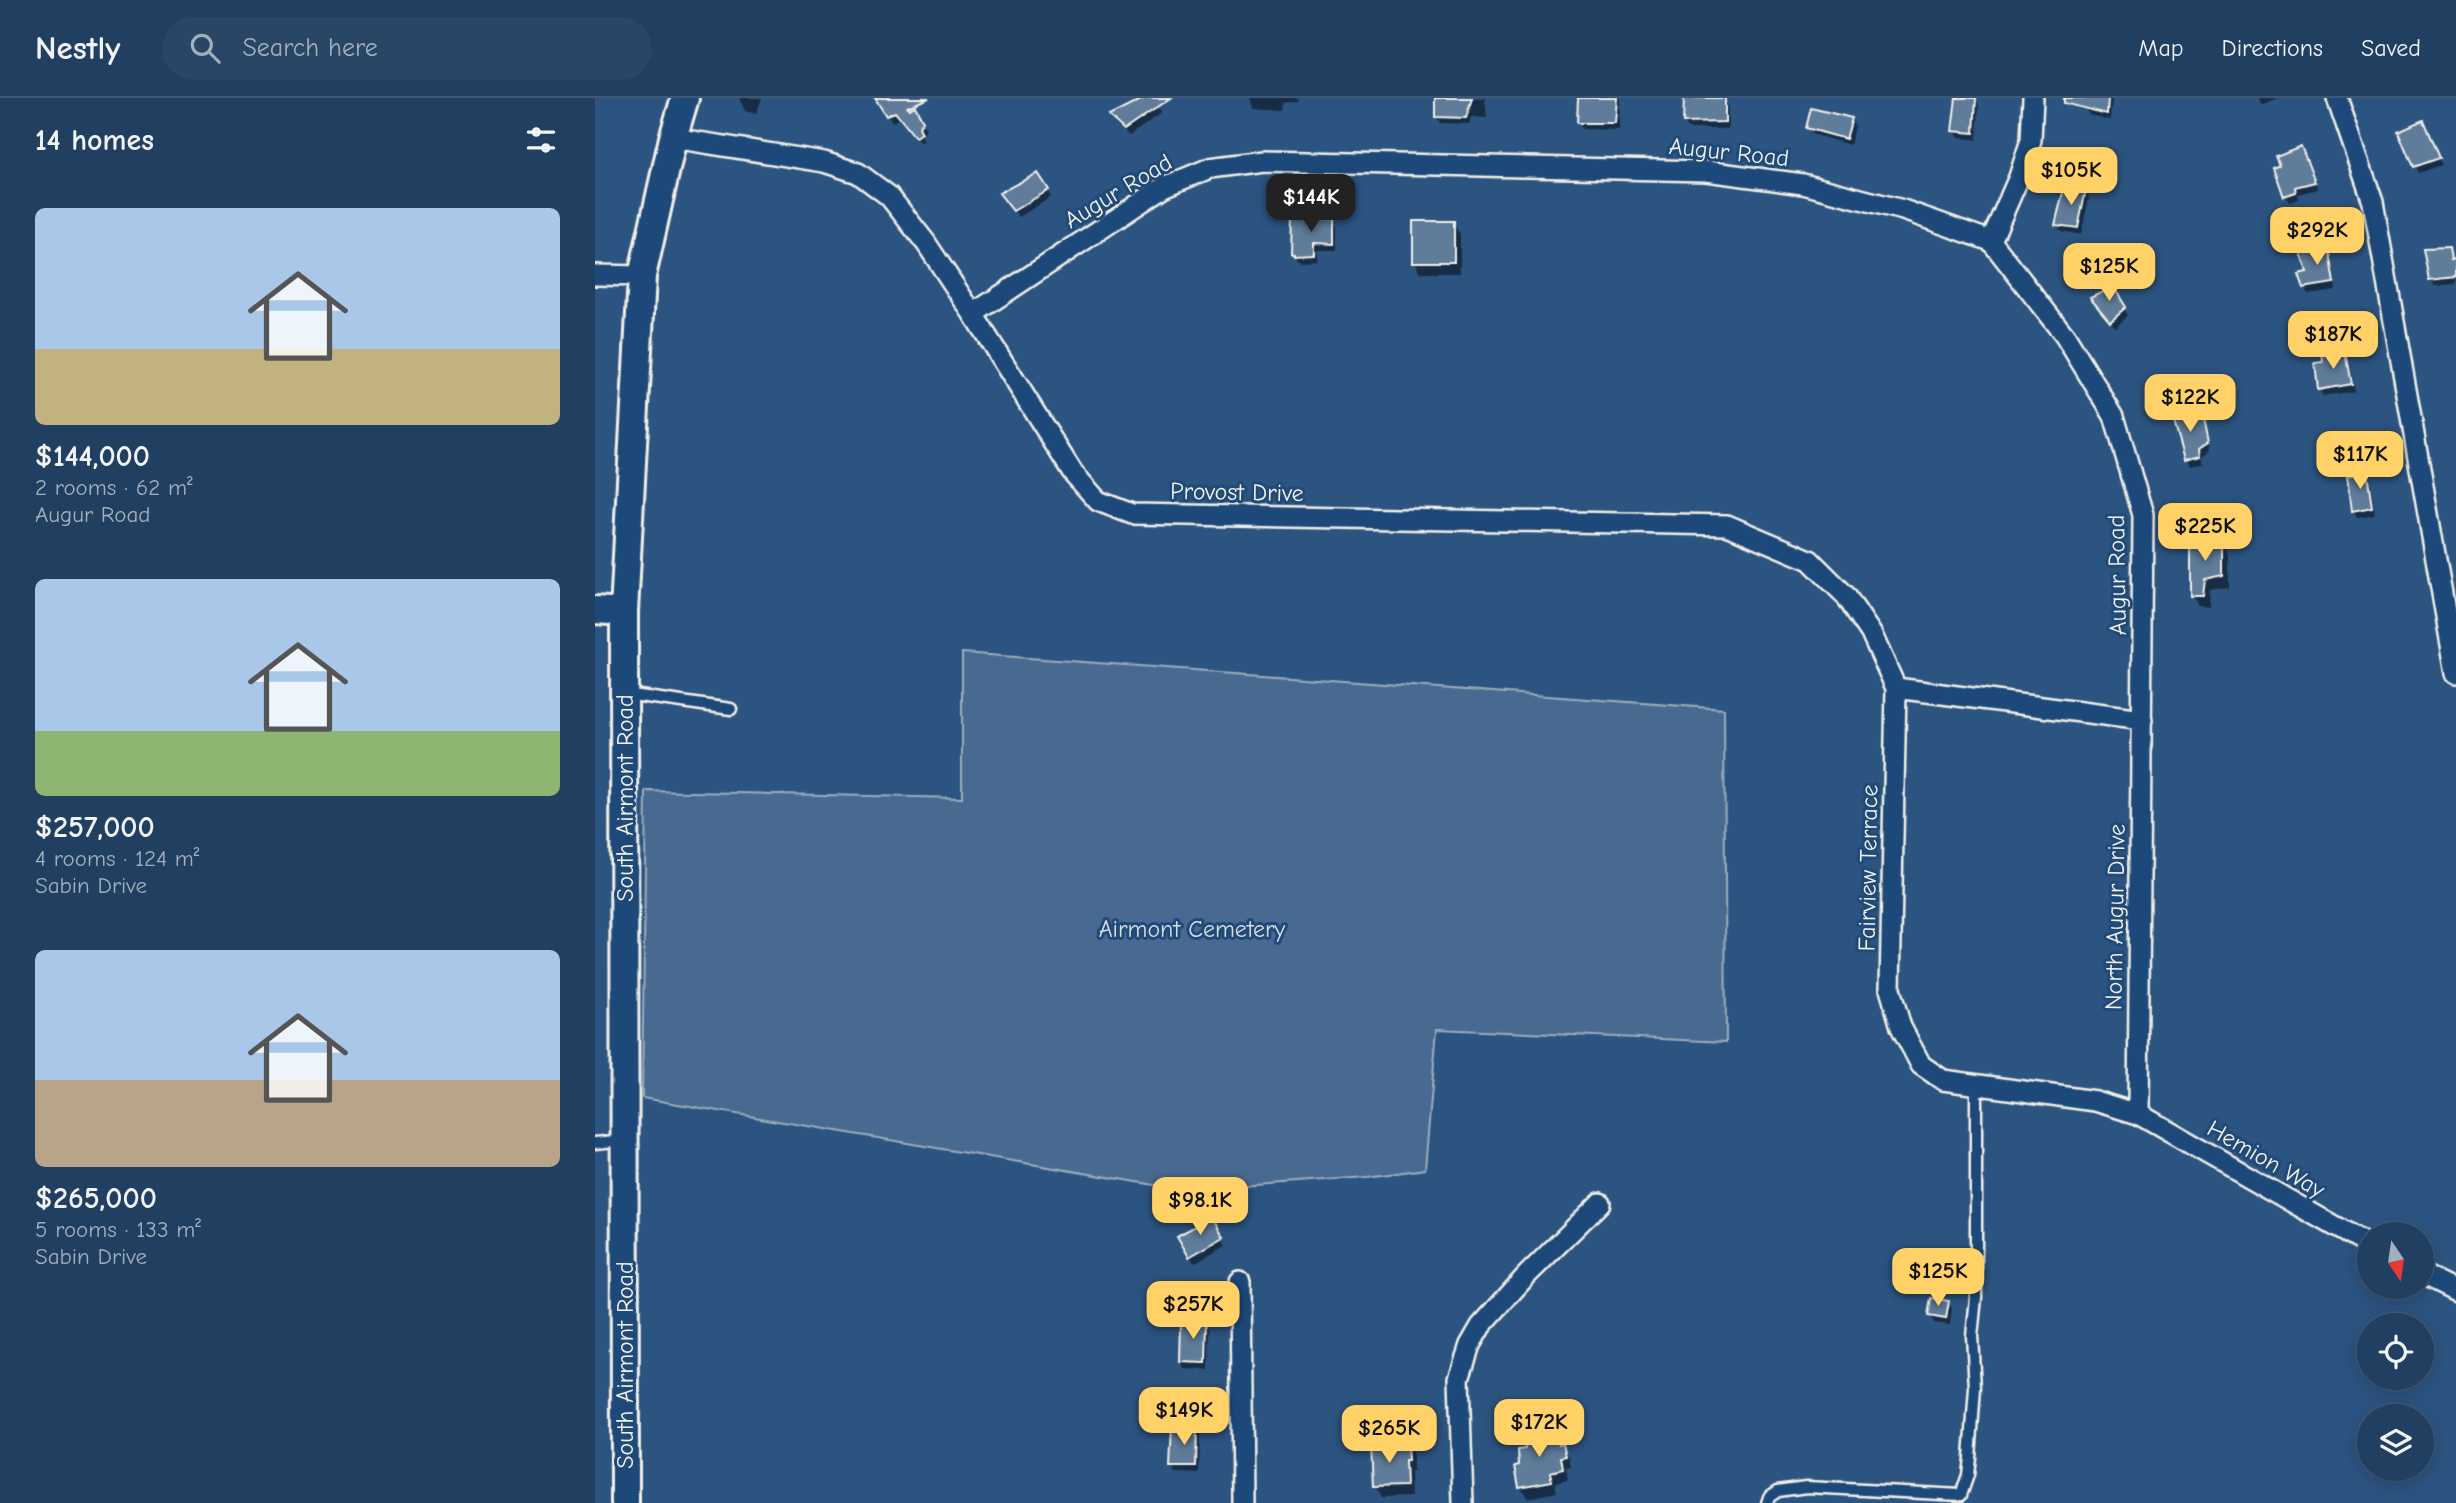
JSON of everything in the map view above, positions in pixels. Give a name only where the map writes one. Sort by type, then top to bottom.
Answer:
[{"type":"street","name":"South Airmont Road","points":[[625,1503],[624,612],[642,276],[673,138],[685,98]]},
{"type":"street","points":[[1991,242],[2019,177],[2031,140],[2033,98]]},
{"type":"street","points":[[2337,98],[2373,202],[2456,673]]},
{"type":"street","name":"Provost Drive","points":[[673,138],[824,162],[858,173],[889,196],[926,243],[1073,473],[1098,500],[1132,514],[1145,515],[1727,525],[1771,541],[1810,560],[1846,596],[1872,635],[1896,688]]},
{"type":"street","name":"Augur Road","points":[[973,314],[1164,187],[1210,168],[1262,161],[1706,171],[1803,184],[1903,210],[1991,242],[2065,336],[2114,416],[2143,515],[2142,720]]},
{"type":"street","points":[[595,275],[642,276]]},
{"type":"street","points":[[595,610],[624,612]]},
{"type":"street","points":[[1896,688],[2142,720]]},
{"type":"street","name":"Fairview Terrace","points":[[1896,688],[1890,989],[1901,1027],[1921,1065],[1943,1080],[2095,1101],[2138,1114]]},
{"type":"street","name":"North Augur Drive","points":[[2138,1114],[2142,720]]},
{"type":"street","name":"Hemion Way","points":[[2138,1114],[2357,1239]]},
{"type":"street","points":[[1463,1503],[1459,1378],[1470,1345],[1481,1326],[1526,1276],[1600,1203]]},
{"type":"street","points":[[2434,1280],[2456,1291]]},
{"type":"street","points":[[1240,1282],[1242,1503]]},
{"type":"lane","points":[[624,694],[730,709]]},
{"type":"lane","points":[[1767,1503],[1769,1497],[1779,1491],[1806,1487],[1961,1494],[1969,1467],[1975,1388],[1972,1336],[1976,1298],[1976,1086]]},
{"type":"lane","points":[[595,1143],[625,1140]]},
{"type":"green space","name":"Airmont Cemetery","points":[[962,653],[1724,709],[1726,1042],[1437,1029],[1425,1169],[1367,1177],[1184,1190],[642,1098],[646,791],[962,798]]},
{"type":"building","points":[[875,98],[929,98],[907,107],[909,109],[915,106],[923,121],[919,127],[922,133],[915,137],[895,112],[886,116]]},
{"type":"building","points":[[1145,98],[1171,98],[1124,130],[1109,116]]},
{"type":"building","points":[[1435,98],[1472,98],[1466,118],[1435,117]]},
{"type":"building","points":[[1578,98],[1617,98],[1615,123],[1577,123]]},
{"type":"building","points":[[1684,98],[1725,98],[1725,122],[1683,123]]},
{"type":"building","points":[[1956,98],[1976,98],[1974,133],[1952,131]]},
{"type":"building","points":[[2064,98],[2108,98],[2107,114],[2064,103]]},
{"type":"building","points":[[1811,108],[1852,118],[1846,139],[1806,128]]},
{"type":"building","points":[[2423,120],[2439,158],[2413,167],[2398,131]]},
{"type":"building","points":[[2301,146],[2315,182],[2295,187],[2296,193],[2284,197],[2274,168],[2280,165],[2276,156]]},
{"type":"building","points":[[1038,173],[1049,190],[1013,211],[999,193]]},
{"type":"building","points":[[2065,184],[2086,190],[2078,228],[2055,225]]},
{"type":"building","points":[[1292,218],[1334,219],[1334,244],[1314,243],[1314,254],[1294,255],[1291,253]]},
{"type":"building","points":[[1413,221],[1454,221],[1454,262],[1413,262]]},
{"type":"building","points":[[2328,246],[2334,283],[2303,288],[2298,274],[2307,272],[2300,250]]},
{"type":"building","points":[[2449,248],[2451,260],[2456,259],[2456,277],[2429,280],[2423,249]]},
{"type":"building","points":[[2113,286],[2126,307],[2110,321],[2090,297]]},
{"type":"building","points":[[2322,352],[2345,352],[2351,384],[2318,390],[2315,363],[2323,362]]},
{"type":"building","points":[[2188,408],[2194,421],[2203,419],[2208,443],[2199,449],[2200,456],[2184,460],[2171,414]]},
{"type":"building","points":[[2367,471],[2372,507],[2352,511],[2348,475]]},
{"type":"building","points":[[2190,537],[2224,542],[2224,576],[2205,580],[2203,596],[2190,596]]},
{"type":"building","points":[[1212,1217],[1224,1237],[1189,1257],[1177,1236]]},
{"type":"building","points":[[1931,1298],[1949,1301],[1946,1319],[1928,1316]]},
{"type":"building","points":[[1181,1319],[1207,1320],[1206,1363],[1180,1362]]},
{"type":"building","points":[[1172,1426],[1197,1426],[1196,1467],[1170,1467]]},
{"type":"building","points":[[1548,1430],[1550,1438],[1558,1436],[1559,1444],[1563,1443],[1566,1456],[1561,1457],[1563,1469],[1550,1472],[1552,1481],[1519,1487],[1515,1466],[1519,1465],[1518,1450],[1525,1449],[1524,1441],[1530,1440],[1529,1433]]},
{"type":"building","points":[[1407,1443],[1406,1486],[1373,1487],[1371,1444]]}]
